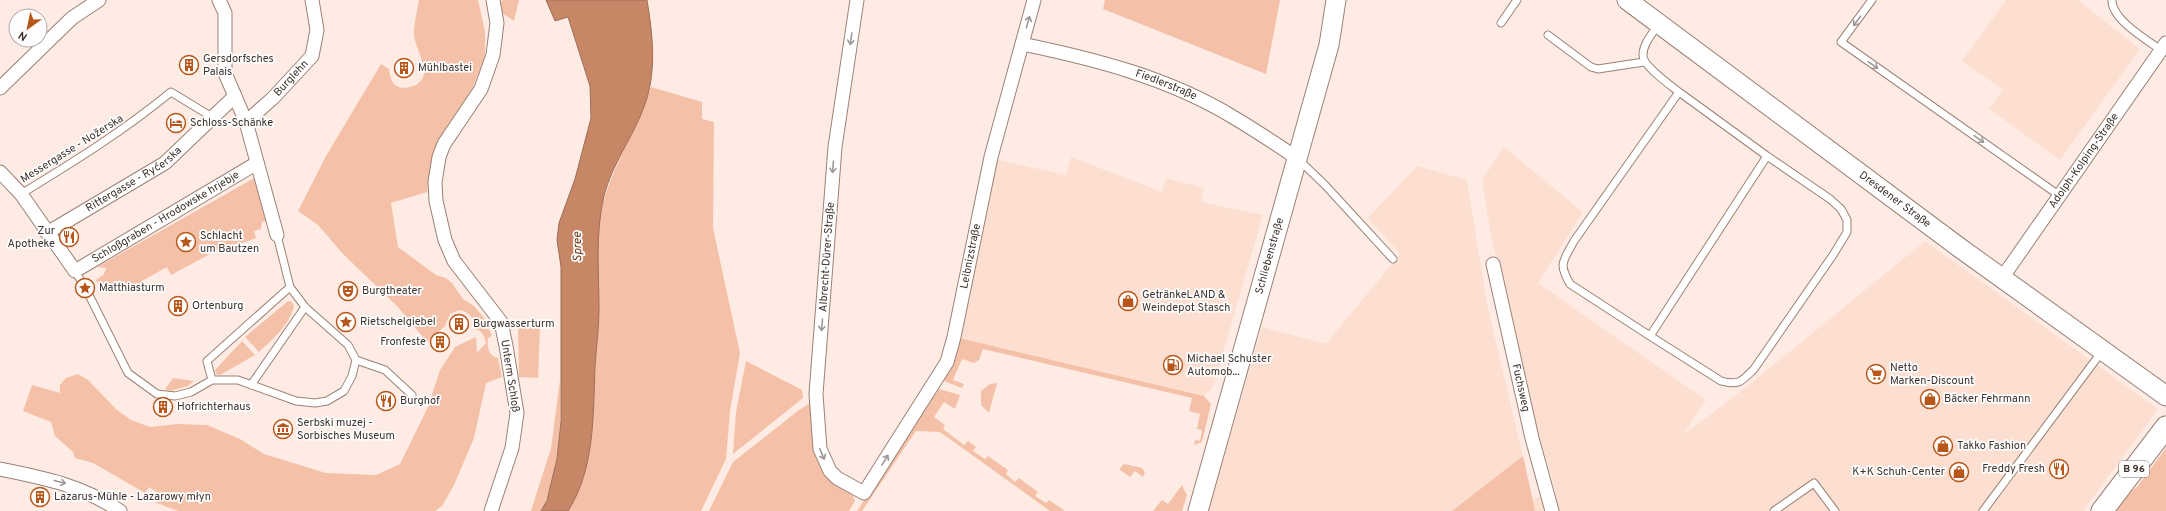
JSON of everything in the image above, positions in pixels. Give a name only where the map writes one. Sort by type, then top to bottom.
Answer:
[{"type":"main road","name":"Schliebenstraße","points":[[1198,511],[1329,45],[1336,0]]},
{"type":"main road","name":"Dresdener Straße","points":[[1627,0],[2002,278],[2166,396]]},
{"type":"main road","name":"B 96","points":[[2102,511],[2166,427]]},
{"type":"street","points":[[0,88],[72,18],[99,0]]},
{"type":"street","points":[[219,0],[225,13],[224,73],[246,122],[277,232]]},
{"type":"street","name":"Burglehn","points":[[246,122],[273,98],[312,56],[318,30],[312,0]]},
{"type":"street","name":"Unterm Schloß","points":[[491,511],[512,448],[517,413],[506,346],[501,322],[454,261],[445,240],[436,201],[435,182],[439,158],[444,144],[481,89],[493,56],[497,23],[493,0]]},
{"type":"street","name":"Albrecht-Dürer-Straße","points":[[857,0],[835,147],[816,394],[820,449],[830,471],[837,478],[864,493]]},
{"type":"street","name":"Leibnizstraße","points":[[864,493],[947,362],[954,337],[991,157],[1034,0]]},
{"type":"street","name":"Fiedlerstraße","points":[[1022,44],[1074,55],[1126,69],[1186,93],[1232,116],[1297,158]]},
{"type":"street","name":"Adolph-Kolping-Straße","points":[[2002,278],[2164,46]]},
{"type":"street","name":"Rittergasse - Ryćerska","points":[[47,233],[165,163],[235,96]]},
{"type":"street","name":"Schloßgraben - Hrodowske hrjebje","points":[[47,233],[78,276],[257,163]]},
{"type":"street","points":[[0,172],[21,194],[47,233]]},
{"type":"street","name":"Fuchsweg","points":[[1493,264],[1532,438],[1552,511]]},
{"type":"street","points":[[0,469],[65,483],[103,500],[120,511]]},
{"type":"lane","points":[[1501,23],[1516,0]]},
{"type":"lane","points":[[1872,0],[1841,42],[2060,196]]},
{"type":"lane","points":[[2112,0],[2114,11],[2121,19],[2164,46]]},
{"type":"lane","points":[[1659,23],[1646,42],[1642,55],[1644,62],[1678,92],[1830,199],[1841,210],[1847,220],[1847,232],[1833,255],[1754,369],[1742,382],[1732,384],[1721,381],[1570,284],[1562,270],[1563,262],[1574,241],[1678,92]]},
{"type":"lane","points":[[1548,35],[1591,67],[1598,69],[1644,62]]},
{"type":"lane","name":"Messergasse - Nožerska","points":[[21,194],[97,148],[131,124],[171,92],[212,117]]},
{"type":"lane","points":[[1650,336],[1767,156]]},
{"type":"lane","points":[[1297,158],[1325,185],[1393,259]]},
{"type":"lane","points":[[89,295],[128,373],[157,394],[175,396],[191,392],[212,380],[238,380],[296,401],[315,403],[327,401],[344,391],[352,376],[356,360],[348,345],[305,307],[290,287],[277,232]]},
{"type":"lane","points":[[212,380],[207,361],[290,287]]},
{"type":"lane","points":[[251,385],[305,307]]},
{"type":"lane","points":[[1983,511],[2103,350]]},
{"type":"lane","points":[[356,360],[385,370],[412,395]]},
{"type":"lane","points":[[1774,511],[1814,483],[1835,511]]},
{"type":"shaded area","points":[[419,0],[478,0],[485,31],[485,56],[473,87],[433,156],[427,192],[391,203],[398,247],[436,275],[446,278],[452,283],[463,299],[474,306],[486,320],[492,336],[488,338],[489,351],[492,355],[498,358],[502,377],[486,383],[474,438],[454,485],[442,506],[435,511],[178,511],[154,502],[158,493],[149,487],[145,493],[93,463],[75,458],[73,452],[55,436],[51,422],[23,411],[32,385],[60,393],[60,385],[66,378],[78,374],[88,380],[117,410],[131,420],[150,427],[177,424],[207,425],[240,439],[264,454],[326,473],[376,475],[400,464],[428,407],[440,370],[455,347],[476,337],[477,353],[486,343],[484,337],[481,331],[473,329],[471,316],[466,312],[459,310],[450,314],[445,326],[427,342],[398,307],[344,255],[318,225],[298,211],[326,156],[381,64],[389,69],[390,77],[393,82],[396,86],[401,88],[416,85],[421,80],[424,74],[424,68],[414,34]]},
{"type":"shaded area","points":[[503,0],[519,0],[514,21],[499,11],[499,3]]},
{"type":"shaded area","points":[[1105,0],[1280,0],[1266,74],[1103,9]]},
{"type":"shaded area","points":[[2006,0],[2078,0],[2140,49],[2060,160],[1989,109],[2003,90],[1962,61]]},
{"type":"shaded area","points":[[651,87],[702,102],[702,119],[714,122],[713,228],[740,353],[730,411],[726,459],[701,511],[568,511],[577,494],[583,477],[590,441],[594,404],[599,317],[597,246],[602,207],[614,172],[645,104]]},
{"type":"shaded area","points":[[1504,147],[1583,212],[1538,283],[1706,400],[1683,435],[1739,393],[1925,241],[2158,409],[2083,511],[1208,511],[1262,327],[1326,344],[1400,254],[1368,218],[1417,166],[1467,180],[1487,304],[1533,499],[1556,492],[1529,402],[1490,230],[1482,180]]},
{"type":"shaded area","points":[[1071,157],[1162,192],[1166,178],[1204,188],[1201,202],[1263,215],[1213,387],[1204,396],[959,338],[994,159],[1066,175]]},
{"type":"shaded area","points":[[256,177],[268,221],[262,222],[261,229],[254,231],[256,238],[227,249],[225,246],[171,275],[167,267],[142,281],[136,290],[111,287],[101,288],[96,280],[104,274],[106,268],[97,267]]},
{"type":"shaded area","points":[[288,301],[292,302],[294,306],[292,313],[280,332],[259,352],[245,337]]},
{"type":"shaded area","points":[[518,327],[540,328],[538,378],[519,377]]},
{"type":"shaded area","points":[[959,338],[1204,396],[1211,404],[1202,442],[1194,445],[1195,440],[1200,441],[1202,430],[1197,429],[1200,414],[1189,411],[1192,398],[983,349],[979,360],[974,363],[962,359],[953,380],[964,384],[962,388],[944,381],[954,360]]},
{"type":"shaded area","points":[[242,341],[255,355],[220,375],[216,374],[215,370]]},
{"type":"shaded area","points":[[746,361],[802,390],[803,398],[733,454],[736,412]]},
{"type":"shaded area","points":[[173,378],[194,381],[188,386],[170,391],[165,389]]},
{"type":"shaded area","points":[[560,380],[560,430],[553,480],[541,511],[531,511],[551,448]]},
{"type":"shaded area","points":[[997,383],[989,413],[981,405],[981,391],[990,384]]},
{"type":"shaded area","points":[[939,389],[960,395],[955,409],[944,402],[934,417],[945,425],[943,429],[964,445],[968,441],[976,447],[973,451],[985,459],[988,456],[1008,470],[1006,474],[1015,482],[1019,478],[1038,492],[1035,496],[1046,503],[1049,500],[1065,511],[1050,511],[940,432],[916,431],[862,511],[857,511]]},
{"type":"shaded area","points":[[812,402],[815,450],[851,491],[855,501],[849,511],[709,511],[733,462],[799,410]]},
{"type":"shaded area","points":[[2166,448],[2166,511],[2114,511],[2122,498],[2137,487]]},
{"type":"shaded area","points":[[1523,456],[1535,511],[1452,511]]},
{"type":"shaded area","points":[[1124,464],[1142,468],[1145,472],[1143,477],[1135,471],[1130,477],[1119,469]]},
{"type":"shaded area","points":[[1182,485],[1187,495],[1182,511],[1153,511],[1162,500],[1168,504]]},
{"type":"water","name":"Spree","points":[[546,0],[647,0],[653,54],[651,81],[644,107],[612,173],[601,210],[598,238],[599,317],[593,423],[588,460],[583,478],[577,495],[568,511],[541,511],[547,500],[557,459],[561,421],[561,267],[557,240],[559,223],[575,179],[591,118],[590,86],[568,17],[555,21]]},
{"type":"place","name":"Gersdorfsches Palais","points":[[189,65]]},
{"type":"place","name":"Mühlbastei","points":[[404,68]]},
{"type":"place","name":"Schloss-Schänke","points":[[176,123]]},
{"type":"place","name":"Zur Apotheke","points":[[69,237]]},
{"type":"place","name":"Schlacht um Bautzen","points":[[186,242]]},
{"type":"place","name":"Matthiasturm","points":[[85,288]]},
{"type":"place","name":"Burgtheater","points":[[348,291]]},
{"type":"place","name":"GetränkeLAND & Weindepot Stasch","points":[[1128,301]]},
{"type":"place","name":"Ortenburg","points":[[178,306]]},
{"type":"place","name":"Rietschelgiebel","points":[[346,322]]},
{"type":"place","name":"Burgwasserturm","points":[[459,324]]},
{"type":"place","name":"Fronfeste","points":[[440,342]]},
{"type":"place","name":"Michael Schuster Automob...","points":[[1173,365]]},
{"type":"place","name":"Netto Marken-Discount","points":[[1876,374]]},
{"type":"place","name":"Bäcker Fehrmann","points":[[1930,399]]},
{"type":"place","name":"Burghof","points":[[386,401]]},
{"type":"place","name":"Hofrichterhaus","points":[[163,407]]},
{"type":"place","name":"Serbski muzej - Sorbisches Museum","points":[[283,429]]},
{"type":"place","name":"Takko Fashion","points":[[1943,446]]},
{"type":"place","name":"Freddy Fresh","points":[[2059,469]]},
{"type":"place","name":"K+K Schuh-Center","points":[[1959,472]]},
{"type":"place","name":"Lazarus-Mühle - Lazarowy młyn","points":[[40,497]]}]
